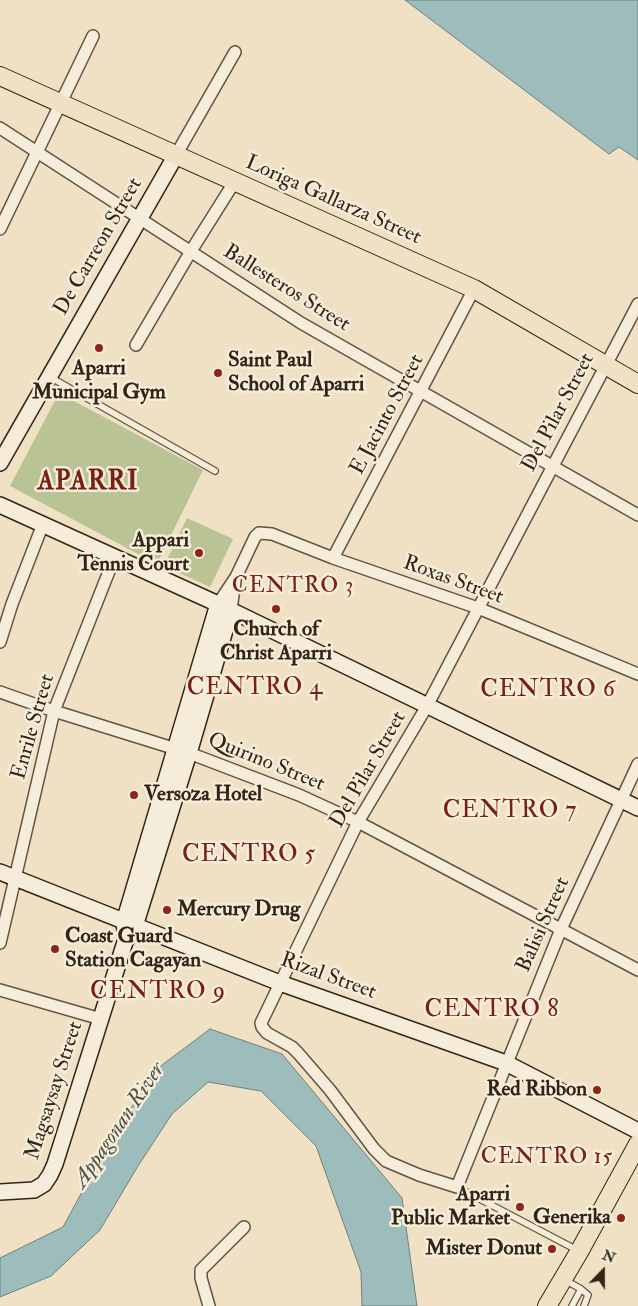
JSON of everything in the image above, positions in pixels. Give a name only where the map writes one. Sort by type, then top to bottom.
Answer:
[{"type":"main road","name":"Loriga Gallarza Street","points":[[0,76],[474,288],[638,384]]},
{"type":"main road","points":[[546,1306],[579,1252],[638,1144]]},
{"type":"street","points":[[0,229],[93,36]]},
{"type":"street","name":"De Carreon Street","points":[[0,464],[235,52]]},
{"type":"street","name":"Ballesteros Street","points":[[0,128],[301,323],[638,515]]},
{"type":"street","points":[[136,345],[191,250],[235,181]]},
{"type":"street","name":"E Jacinto Street","points":[[334,558],[474,288]]},
{"type":"street","name":"Del Pilar Street","points":[[457,1187],[419,1175],[386,1161],[374,1150],[330,1090],[298,1053],[292,1047],[264,1030],[261,1024],[358,822],[426,706],[638,304]]},
{"type":"street","points":[[0,505],[225,607],[638,808]]},
{"type":"street","points":[[0,642],[12,604],[43,524]]},
{"type":"street","name":"Roxas Street","points":[[255,537],[259,533],[272,534],[334,558],[478,608],[638,674]]},
{"type":"street","name":"Magsaysay Street","points":[[0,1192],[34,1190],[44,1184],[55,1164],[125,942],[225,607],[236,577],[255,537]]},
{"type":"street","name":"Enrile Street","points":[[0,943],[54,711],[115,556]]},
{"type":"street","name":"Quirino Street","points":[[0,692],[54,711],[183,751],[299,795],[358,822],[638,970]]},
{"type":"street","name":"Balisi Street","points":[[457,1187],[561,929],[638,764]]},
{"type":"street","name":"Rizal Street","points":[[0,872],[280,983],[506,1063],[638,1131]]},
{"type":"street","points":[[0,990],[101,1019]]},
{"type":"street","points":[[209,1306],[201,1278],[201,1270],[244,1227]]},
{"type":"lane","points":[[50,377],[215,471]]},
{"type":"lane","points":[[457,1187],[579,1252]]},
{"type":"lane","points":[[563,1279],[588,1295],[584,1306]]},
{"type":"lane","points":[[572,1306],[581,1289]]},
{"type":"green space","points":[[59,393],[203,470],[157,564],[10,486]]},
{"type":"green space","name":"Appari Tennis Court","points":[[187,518],[233,539],[210,587],[164,566]]},
{"type":"water","points":[[405,0],[638,0],[638,160],[619,147],[609,154]]},
{"type":"water","points":[[210,1029],[282,1054],[402,1198],[417,1306],[362,1306],[361,1272],[316,1146],[261,1091],[208,1082],[172,1114],[100,1230],[51,1276],[0,1297],[0,1258],[63,1227],[101,1157],[154,1071]]},
{"type":"place","name":"Aparri Municipal Gym","points":[[99,348]]},
{"type":"place","name":"Saint Paul School of Aparri","points":[[218,373]]},
{"type":"place","name":"Appari Tennis Court","points":[[199,553]]},
{"type":"place","name":"Church of Christ Aparri","points":[[276,609]]},
{"type":"place","name":"Versoza Hotel","points":[[134,795]]},
{"type":"place","name":"Mercury Drug","points":[[167,910]]},
{"type":"place","name":"Coast Guard Station Cagayan","points":[[55,949]]},
{"type":"place","name":"Red Ribbon","points":[[597,1090]]},
{"type":"place","name":"Aparri Public Market","points":[[520,1207]]},
{"type":"place","name":"Generika","points":[[621,1218]]},
{"type":"place","name":"Mister Donut","points":[[552,1249]]},
{"type":"district","name":"APARRI","points":[[88,483]]},
{"type":"district","name":"CENTRO 3","points":[[293,587]]},
{"type":"district","name":"CENTRO 4","points":[[255,689]]},
{"type":"district","name":"CENTRO 6","points":[[548,691]]},
{"type":"district","name":"CENTRO 7","points":[[510,812]]},
{"type":"district","name":"CENTRO 5","points":[[249,856]]},
{"type":"district","name":"CENTRO 9","points":[[158,993]]},
{"type":"district","name":"CENTRO 8","points":[[492,1011]]},
{"type":"district","name":"CENTRO 15","points":[[547,1158]]},
{"type":"water label","name":"Appagonan River","points":[[120,1126]]}]
